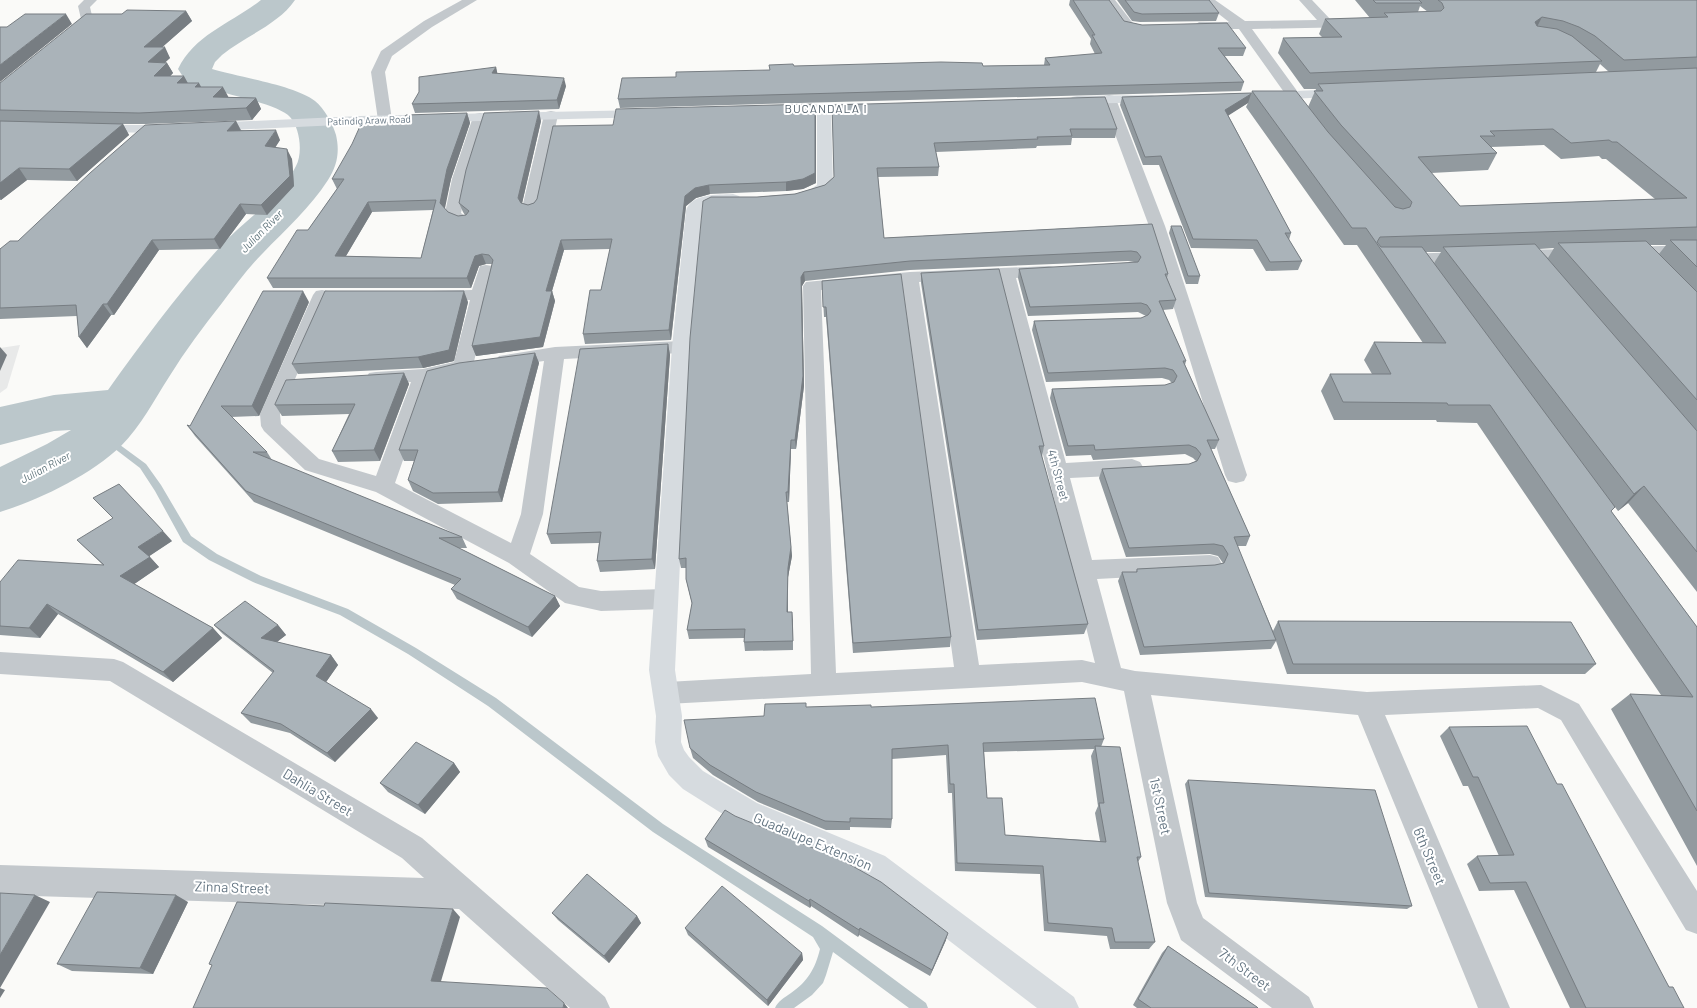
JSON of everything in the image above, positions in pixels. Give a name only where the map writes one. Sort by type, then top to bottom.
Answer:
[{"type":"street","points":[[58,44],[87,20],[84,6],[91,0]]},
{"type":"street","points":[[385,120],[378,72],[386,54],[428,24],[471,0]]},
{"type":"street","points":[[1109,0],[1125,23],[1135,28]]},
{"type":"street","points":[[1207,0],[1242,25],[1293,95],[1297,105],[1315,128]]},
{"type":"street","points":[[1305,0],[1328,24]]},
{"type":"street","points":[[1187,27],[1368,23]]},
{"type":"street","points":[[1254,96],[1354,92]]},
{"type":"street","points":[[1062,100],[1169,98]]},
{"type":"street","points":[[1109,99],[1157,226],[1236,475]]},
{"type":"street","points":[[770,109],[872,106]]},
{"type":"street","points":[[787,197],[814,194],[822,190],[825,186],[824,108]]},
{"type":"street","name":"Patindig Araw Road","points":[[85,128],[146,130],[360,120],[661,113]]},
{"type":"street","points":[[530,208],[550,115]]},
{"type":"street","points":[[463,220],[456,217],[453,213],[453,208],[460,179],[480,117]]},
{"type":"street","points":[[129,145],[146,130]]},
{"type":"street","name":"Guadalupe Extension","points":[[748,199],[709,200],[700,203],[695,207],[680,347],[662,670],[667,693],[669,716],[668,742],[672,756],[679,766],[693,780],[747,813],[875,866],[1063,1008]]},
{"type":"street","points":[[1387,259],[1697,250]]},
{"type":"street","points":[[1639,252],[1654,268]]},
{"type":"street","points":[[1530,255],[1545,273]]},
{"type":"street","points":[[1419,258],[1433,278]]},
{"type":"street","points":[[463,366],[486,270]]},
{"type":"street","points":[[824,685],[812,286],[910,277],[1067,270]]},
{"type":"street","name":"4th Street","points":[[1006,273],[1027,323],[1045,391],[1058,471],[1083,570],[1123,680]]},
{"type":"street","points":[[910,277],[968,678]]},
{"type":"street","points":[[322,295],[270,414],[271,426],[312,465],[383,486],[517,557],[573,596],[601,601],[665,599]]},
{"type":"street","points":[[417,295],[480,295]]},
{"type":"street","points":[[361,379],[423,375],[463,366],[555,353],[680,347]]},
{"type":"street","points":[[517,557],[532,514],[555,353]]},
{"type":"street","points":[[383,486],[423,375]]},
{"type":"street","points":[[284,383],[307,382]]},
{"type":"street","points":[[1058,471],[1154,466]]},
{"type":"street","points":[[1083,570],[1210,564]]},
{"type":"street","name":"Dahlia Street","points":[[0,663],[114,670],[412,848],[594,1008]]},
{"type":"street","points":[[667,693],[1082,671],[1123,680],[1367,704],[1541,696],[1570,712],[1697,919]]},
{"type":"street","name":"1st Street","points":[[1123,680],[1182,903],[1192,929]]},
{"type":"street","name":"6th Street","points":[[1367,704],[1494,1008]]},
{"type":"street","name":"Zinna Street","points":[[0,880],[464,894]]},
{"type":"street","name":"7th Street","points":[[1192,929],[1298,1008]]},
{"type":"shaded area","points":[[20,345],[7,388],[0,393],[0,348]]},
{"type":"building","points":[[1073,0],[1109,0],[1124,21],[1142,25],[1227,23],[1246,48],[1218,48],[1244,82],[618,99],[622,78],[676,77],[676,72],[770,70],[769,65],[793,64],[794,66],[941,62],[982,63],[983,66],[1050,65],[1045,58],[1102,53],[1092,35],[1095,35]]},
{"type":"building","points":[[1125,0],[1209,0],[1219,13],[1142,14],[1134,12]]},
{"type":"building","points":[[1373,0],[1419,0],[1422,3],[1376,3]]},
{"type":"building","points":[[1438,0],[1697,0],[1697,57],[1624,60],[1595,36],[1579,27],[1563,21],[1542,17],[1535,22],[1537,26],[1557,29],[1572,36],[1602,61],[1310,73],[1283,38],[1342,37],[1325,19],[1388,17],[1384,13],[1441,11],[1444,8],[1442,3]]},
{"type":"building","points":[[127,10],[186,11],[144,47],[165,47],[148,62],[167,63],[154,76],[184,76],[177,83],[199,83],[195,87],[223,87],[213,97],[256,98],[246,108],[139,113],[0,110],[0,83],[86,14],[122,14]]},
{"type":"building","points":[[25,14],[66,14],[0,65],[0,27],[7,27]]},
{"type":"building","points":[[496,67],[492,73],[564,78],[557,100],[412,104],[419,92],[419,77]]},
{"type":"building","points":[[1697,68],[1697,227],[1380,237],[1377,242],[1381,247],[1422,247],[1615,507],[1611,511],[1697,627],[1697,811],[1630,694],[1693,697],[1490,405],[1343,402],[1330,374],[1391,374],[1374,342],[1446,343],[1366,228],[1352,228],[1252,91],[1296,91],[1328,132],[1395,207],[1403,209],[1410,207],[1412,202],[1341,125],[1314,91],[1323,91],[1318,84]],"holes":[[[1553,129],[1571,143],[1609,140],[1612,142],[1617,142],[1687,198],[1460,206],[1418,157],[1497,153],[1480,136],[1495,136],[1490,131]]]},
{"type":"building","points":[[1251,93],[1225,110],[1291,233],[1285,233],[1302,261],[1270,262],[1257,240],[1193,239],[1161,156],[1145,157],[1122,97]]},
{"type":"building","points":[[1105,97],[1117,129],[1070,129],[1072,136],[1037,137],[1038,139],[934,143],[939,167],[877,168],[884,238],[1152,224],[1168,274],[1165,274],[1176,300],[1159,301],[1186,361],[1183,361],[1219,440],[1207,440],[1250,536],[1234,537],[1276,640],[1144,647],[1122,572],[1137,572],[1137,569],[1215,565],[1224,563],[1228,554],[1223,546],[1214,544],[1129,548],[1102,469],[1189,464],[1197,461],[1201,454],[1196,448],[1189,445],[1095,450],[1094,445],[1068,446],[1052,389],[1165,385],[1174,382],[1177,376],[1173,370],[1165,368],[1048,373],[1034,321],[1141,318],[1148,315],[1151,311],[1147,305],[1141,303],[1030,307],[1019,269],[1138,262],[1141,257],[1137,252],[1131,251],[910,261],[804,272],[801,277],[803,376],[795,440],[791,440],[788,492],[786,492],[791,547],[788,568],[787,612],[792,612],[793,641],[744,642],[745,629],[687,630],[692,603],[686,579],[686,558],[679,559],[690,338],[703,201],[711,197],[757,197],[795,194],[825,185],[834,177],[832,105]]},
{"type":"building","points":[[815,104],[815,173],[803,179],[786,182],[709,185],[695,188],[685,196],[669,330],[583,334],[590,290],[601,290],[612,239],[561,240],[546,291],[552,291],[540,337],[472,346],[493,260],[489,255],[482,254],[475,256],[467,278],[267,278],[297,230],[308,230],[344,179],[332,179],[352,144],[361,124],[402,122],[406,115],[467,113],[447,169],[440,203],[448,212],[458,216],[466,215],[469,211],[459,203],[466,170],[484,113],[539,111],[518,198],[521,203],[528,205],[534,203],[537,199],[553,126],[613,125],[616,109]],"holes":[[[436,200],[421,258],[335,256],[368,202]]]},
{"type":"building","points":[[0,121],[123,124],[69,169],[19,168],[0,183]]},
{"type":"building","points":[[236,121],[227,131],[276,130],[265,146],[287,149],[290,176],[261,205],[240,204],[214,239],[152,240],[107,304],[103,304],[79,337],[76,305],[0,308],[0,249],[10,241],[18,241],[90,173],[145,125]]},
{"type":"building","points":[[1171,226],[1181,226],[1200,276],[1188,276]]},
{"type":"building","points":[[1670,240],[1697,240],[1697,267]]},
{"type":"building","points":[[1646,241],[1697,292],[1697,400],[1558,243]]},
{"type":"building","points":[[1535,244],[1697,431],[1697,552],[1644,486],[1634,494],[1443,247]]},
{"type":"building","points":[[999,269],[1044,446],[1039,446],[1088,624],[978,630],[921,273]]},
{"type":"building","points":[[901,274],[951,637],[853,643],[826,307],[823,307],[822,281]]},
{"type":"building","points":[[263,291],[303,291],[252,406],[221,406],[267,452],[253,452],[462,537],[439,538],[555,596],[528,627],[451,589],[461,579],[246,491],[187,425],[190,426]]},
{"type":"building","points":[[325,291],[464,291],[449,350],[418,357],[292,364]]},
{"type":"building","points":[[668,344],[652,559],[597,561],[601,532],[547,534],[580,349]]},
{"type":"building","points":[[535,353],[498,492],[433,493],[408,480],[418,450],[399,450],[427,371],[459,363]]},
{"type":"building","points":[[404,373],[374,450],[332,451],[355,404],[275,405],[286,380]]},
{"type":"building","points":[[119,484],[163,531],[138,547],[150,557],[120,576],[213,628],[163,672],[47,604],[29,628],[0,626],[0,582],[18,560],[104,565],[77,540],[113,518],[93,498]]},
{"type":"building","points":[[245,601],[278,625],[261,638],[331,655],[316,676],[371,709],[327,753],[281,724],[241,713],[274,671],[214,625]]},
{"type":"building","points":[[1278,621],[1571,622],[1596,664],[1293,664]]},
{"type":"building","points":[[1095,698],[1104,739],[983,743],[987,798],[1002,798],[1005,835],[1106,842],[1099,803],[1104,803],[1095,746],[1120,747],[1141,857],[1137,857],[1155,942],[1115,942],[1112,928],[1048,923],[1043,866],[957,863],[954,784],[950,784],[948,745],[892,749],[892,819],[850,818],[850,822],[825,821],[756,792],[710,765],[690,748],[684,720],[764,716],[765,704],[806,703],[806,707],[871,705],[871,707]]},
{"type":"building","points":[[1527,726],[1557,784],[1562,784],[1669,987],[1673,987],[1684,1008],[1586,1008],[1526,882],[1490,883],[1477,856],[1514,855],[1478,777],[1473,777],[1449,727]]},
{"type":"building","points":[[416,742],[454,763],[418,805],[380,783]]},
{"type":"building","points":[[1188,780],[1375,790],[1412,906],[1209,893]]},
{"type":"building","points":[[725,810],[735,816],[840,859],[881,882],[948,933],[932,970],[860,928],[859,930],[810,899],[809,901],[705,839]]},
{"type":"building","points":[[587,874],[637,916],[604,956],[552,913]]},
{"type":"building","points":[[722,886],[802,953],[767,1000],[685,928]]},
{"type":"building","points":[[97,892],[176,895],[140,968],[57,964]]},
{"type":"building","points":[[0,893],[35,895],[0,955]]},
{"type":"building","points":[[237,902],[324,906],[325,903],[453,909],[431,981],[547,988],[564,1003],[563,1008],[193,1008],[212,965],[209,964]]},
{"type":"building","points":[[1168,946],[1258,1008],[1151,1008],[1138,999]]},
{"type":"waterway","name":"Julian River","points":[[123,407],[165,345],[215,281],[246,245],[290,203],[309,179],[318,162],[318,138],[315,129],[302,108],[280,98],[199,76],[195,69],[204,54],[217,42],[248,24],[280,0]]},
{"type":"waterway","points":[[0,426],[54,413],[123,407]]},
{"type":"waterway","name":"Julian River","points":[[0,491],[79,451],[102,433],[123,407]]},
{"type":"waterway","points":[[101,434],[143,466],[158,488],[187,539],[213,557],[257,579],[344,612],[412,651],[492,702],[658,828],[817,931],[921,1008]]},
{"type":"waterway","points":[[782,1008],[807,990],[818,978],[827,948],[820,936]]},
{"type":"district","name":"BUCANDALA I","points":[[826,108]]}]
